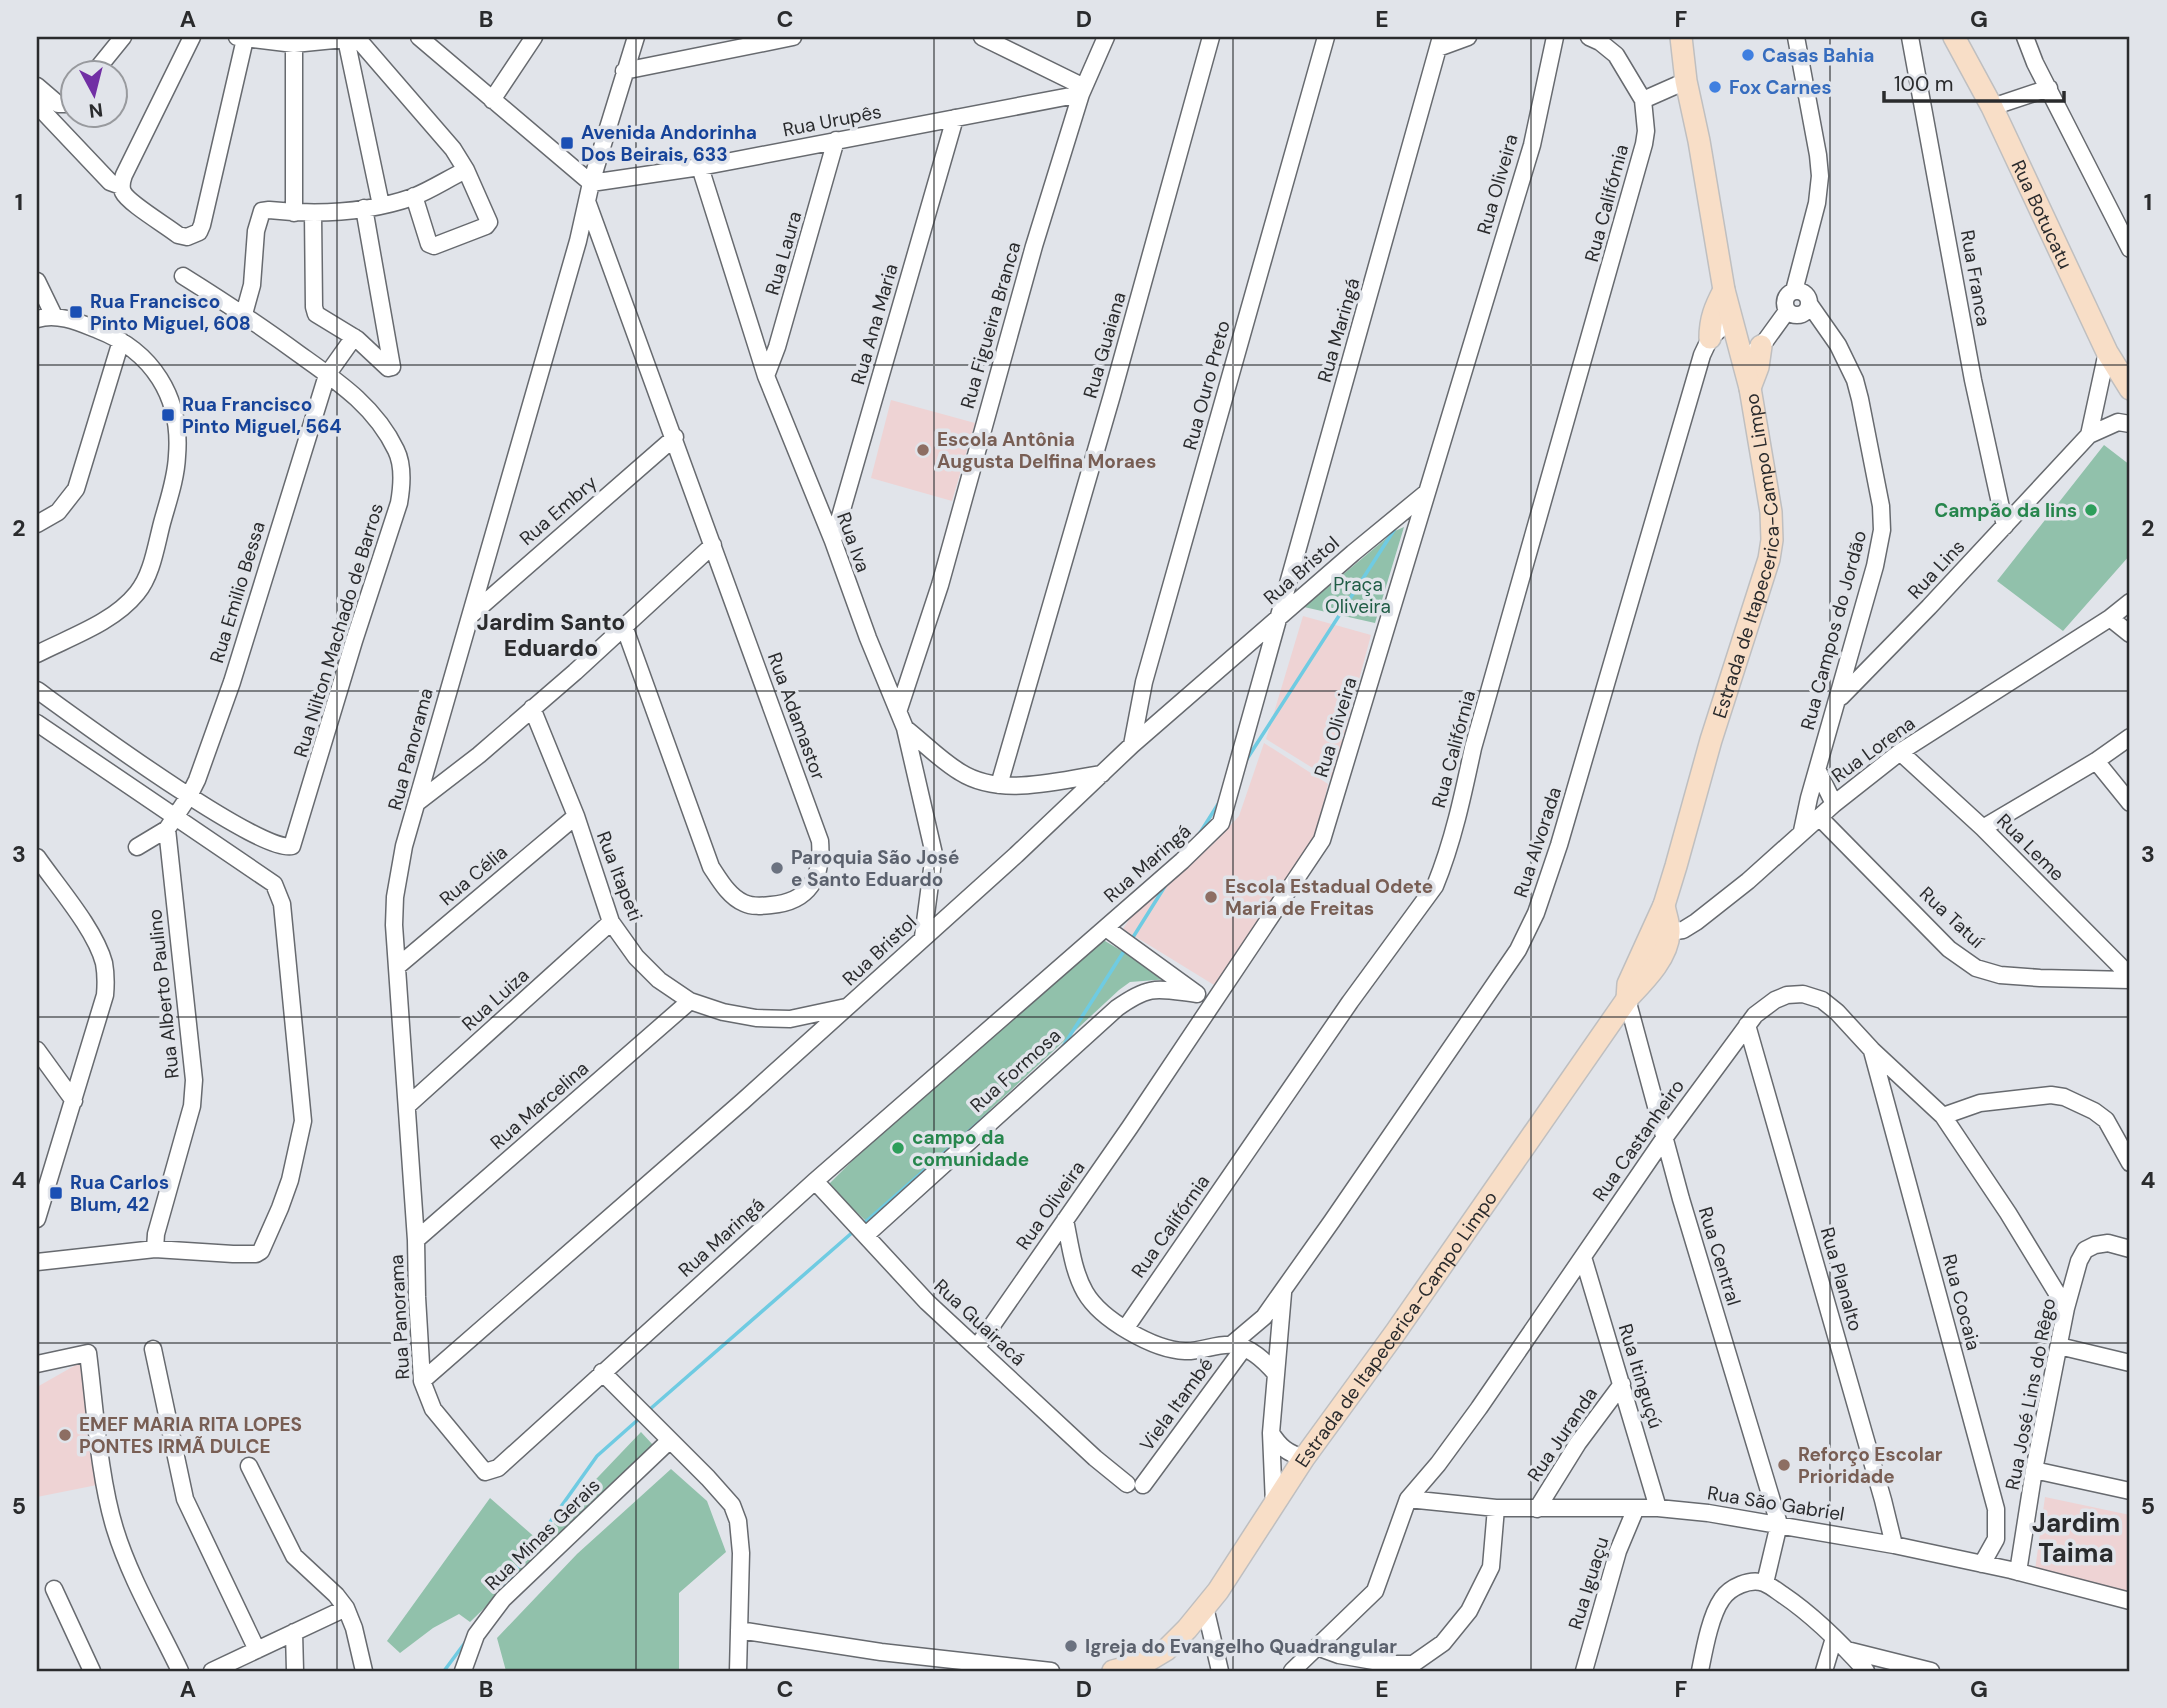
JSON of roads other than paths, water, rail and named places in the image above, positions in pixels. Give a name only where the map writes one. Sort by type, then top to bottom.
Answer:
[{"type":"main road","name":"Estrada de Itapecerica-Campo Limpo","points":[[1113,1671],[1146,1662],[1166,1650],[1188,1629],[1205,1607],[1241,1557],[1304,1458],[1395,1333],[1626,999],[1628,984],[1660,933],[1664,905],[1711,740],[1769,559],[1772,540],[1771,512],[1750,388],[1724,290],[1686,81],[1681,37]]},
{"type":"main road","name":"Rua Botucatu","points":[[1954,37],[1992,107],[2107,352],[2130,389]]},
{"type":"main road","points":[[1707,343],[1714,309],[1724,290]]},
{"type":"main road","points":[[1750,388],[1764,343]]},
{"type":"street","points":[[104,60],[123,37]]},
{"type":"street","points":[[192,37],[121,186],[124,195],[178,235],[187,237],[199,232],[206,213],[241,38],[294,44],[354,38]]},
{"type":"street","points":[[419,37],[591,183]]},
{"type":"street","points":[[492,100],[534,37]]},
{"type":"street","name":"Rua Panorama","points":[[487,1472],[483,1471],[433,1409],[422,1381],[416,1240],[394,925],[395,897],[404,846],[458,653],[588,204],[591,183],[636,37]]},
{"type":"street","points":[[624,71],[793,37]]},
{"type":"street","points":[[982,37],[1082,91]]},
{"type":"street","name":"Rua Figueira Branca","points":[[899,709],[940,585],[1034,246],[1082,91],[1107,37]]},
{"type":"street","name":"Rua Guaiana","points":[[999,785],[1112,395],[1211,37]]},
{"type":"street","name":"Rua Ouro Preto","points":[[1132,745],[1144,682],[1326,37]]},
{"type":"street","points":[[1440,42],[1468,37]]},
{"type":"street","name":"Rua Oliveira","points":[[977,1347],[1211,1007],[1322,840],[1532,145],[1555,37]]},
{"type":"street","points":[[1589,37],[1616,55],[1643,100],[1686,81]]},
{"type":"street","points":[[1794,291],[1804,293],[1810,305],[1808,310],[1796,316],[1787,311],[1785,306],[1787,297],[1794,291],[1817,203],[1820,176],[1796,37]]},
{"type":"street","name":"Rua Franca","points":[[1910,37],[1973,380],[2004,526]]},
{"type":"street","points":[[2025,37],[2130,249]]},
{"type":"street","points":[[354,38],[453,149],[489,220],[486,226],[443,244],[431,245],[414,196]]},
{"type":"street","points":[[354,38],[382,205]]},
{"type":"street","name":"Rua Maringá","points":[[487,1472],[498,1468],[815,1181],[1205,841],[1221,823],[1440,42]]},
{"type":"street","points":[[294,44],[295,213]]},
{"type":"street","points":[[37,86],[60,104]]},
{"type":"street","points":[[1992,107],[2049,88]]},
{"type":"street","name":"Rua Urupês","points":[[591,183],[700,167],[1082,91]]},
{"type":"street","name":"Rua Califórnia","points":[[1125,1329],[1334,1025],[1435,886],[1451,840],[1473,748],[1640,161],[1646,131],[1643,100]]},
{"type":"street","points":[[37,105],[110,182],[121,186]]},
{"type":"street","name":"Rua Ana Maria","points":[[833,541],[955,118]]},
{"type":"street","name":"Rua Laura","points":[[766,376],[777,347],[836,140]]},
{"type":"street","name":"Rua Iva","points":[[700,167],[766,376],[905,728],[934,853],[923,937]]},
{"type":"street","points":[[244,314],[252,285],[261,214],[268,210],[313,214],[382,205],[414,196],[466,170]]},
{"type":"street","name":"Rua Adamastor","points":[[588,204],[820,841],[822,857],[814,881],[811,887],[793,900],[758,906],[743,903],[732,895],[711,867],[624,626]]},
{"type":"street","points":[[313,214],[316,314],[354,337],[388,368],[392,368],[364,208]]},
{"type":"street","points":[[2110,210],[2130,215]]},
{"type":"street","name":"Rua Nilton Machado de Barros","points":[[183,276],[244,314],[357,397],[380,421],[398,453],[402,486],[292,846],[283,847],[262,840],[189,796]]},
{"type":"street","points":[[37,281],[54,316]]},
{"type":"street","name":"Rua Campos do Jordão","points":[[1802,831],[1875,566],[1882,530],[1881,506],[1855,380],[1838,345],[1810,305]]},
{"type":"street","points":[[1707,343],[1738,347],[1764,343],[1787,311]]},
{"type":"street","points":[[37,319],[54,316],[89,326],[121,341],[153,368],[168,391],[175,414],[178,454],[174,480],[145,582],[138,592],[111,617],[37,654]]},
{"type":"street","name":"Rua Alvorada","points":[[1238,1346],[1264,1317],[1518,950],[1536,913],[1559,845],[1686,404],[1707,343],[1730,320]]},
{"type":"street","name":"Rua Emilio Bessa","points":[[171,823],[189,796],[232,682],[327,375],[354,337]]},
{"type":"street","points":[[37,524],[58,512],[76,489],[121,341]]},
{"type":"street","points":[[2089,435],[2107,352]]},
{"type":"street","name":"Rua Lins","points":[[1839,699],[2089,435],[2118,422],[2130,424]]},
{"type":"street","name":"Rua Embry","points":[[471,615],[675,437]]},
{"type":"street","name":"Rua Bristol","points":[[422,1381],[535,1285],[849,1006],[1016,855],[1132,745],[1426,493]]},
{"type":"street","points":[[418,802],[480,755],[713,545]]},
{"type":"street","name":"Rua Lorena","points":[[1660,933],[1683,930],[1696,922],[1748,881],[1834,804],[1900,752],[2130,603]]},
{"type":"street","points":[[2110,618],[2130,634]]},
{"type":"street","points":[[37,690],[189,796]]},
{"type":"street","name":"Rua Itapeti","points":[[532,708],[576,816],[611,922],[636,957],[651,972],[690,1001],[723,1012],[756,1018],[790,1018],[849,1006]]},
{"type":"street","points":[[37,723],[171,823],[274,884],[282,904],[303,1121],[290,1180],[261,1251],[256,1254],[155,1249],[37,1262]]},
{"type":"street","points":[[905,728],[961,773],[985,783],[1029,784],[1102,774]]},
{"type":"street","points":[[1983,828],[2096,761],[2130,737]]},
{"type":"street","name":"Rua Leme","points":[[1900,752],[1983,828],[2130,978]]},
{"type":"street","points":[[2096,761],[2130,803]]},
{"type":"street","points":[[1818,771],[1834,804]]},
{"type":"street","name":"Rua Célia","points":[[398,966],[576,816]]},
{"type":"street","name":"Rua Tatuí","points":[[1819,817],[1949,948],[1976,968],[2000,975],[2040,978],[2130,978]]},
{"type":"street","points":[[137,847],[171,823]]},
{"type":"street","name":"Rua Alberto Paulino","points":[[155,1249],[156,1234],[192,1106],[194,1088],[171,823]]},
{"type":"street","points":[[37,857],[92,936],[104,965],[105,995],[37,1219]]},
{"type":"street","name":"Rua Luiza","points":[[407,1106],[611,922]]},
{"type":"street","points":[[1105,928],[1211,1007]]},
{"type":"street","name":"Rua Formosa","points":[[866,1235],[1116,1008],[1149,990],[1197,994]]},
{"type":"street","name":"Rua Castanheiro","points":[[1292,1671],[1375,1591],[1408,1499],[1479,1408],[1665,1137],[1747,1025],[1763,1007],[1775,1000],[1787,995],[1802,994],[1822,1000],[1943,1116],[2008,1213],[2066,1308]]},
{"type":"street","name":"Rua Central","points":[[1626,999],[1681,1199],[1779,1524]]},
{"type":"street","name":"Rua Marcelina","points":[[416,1240],[690,1001]]},
{"type":"street","name":"Rua Planalto","points":[[1747,1025],[1894,1545]]},
{"type":"street","points":[[37,1050],[74,1101]]},
{"type":"street","name":"Rua Cocaia","points":[[1872,1050],[1996,1509],[1996,1539],[1982,1564]]},
{"type":"street","points":[[1943,1116],[1980,1103],[2051,1095],[2064,1097],[2094,1111],[2106,1120],[2130,1163]]},
{"type":"street","name":"Rua Guairacá","points":[[815,1181],[927,1302],[1085,1449],[1135,1485]]},
{"type":"street","points":[[1065,1220],[1079,1277],[1086,1293],[1095,1305],[1125,1329],[1163,1348],[1185,1351],[1238,1346],[1256,1354],[1276,1374]]},
{"type":"street","name":"Rua José Lins do Rêgo","points":[[2018,1572],[2034,1470],[2066,1308],[2079,1261],[2085,1250],[2095,1245],[2108,1243],[2130,1249]]},
{"type":"street","name":"Rua Itinguçú","points":[[1583,1257],[1658,1508]]},
{"type":"street","points":[[1274,1504],[1271,1433],[1283,1288]]},
{"type":"street","name":"Viela Itambé","points":[[1135,1485],[1238,1346]]},
{"type":"street","points":[[2059,1346],[2130,1363]]},
{"type":"street","points":[[153,1349],[185,1499],[257,1650]]},
{"type":"street","points":[[37,1364],[88,1353],[97,1430],[115,1529],[180,1671]]},
{"type":"street","points":[[602,1372],[732,1504],[740,1534],[738,1671]]},
{"type":"street","name":"Rua Juranda","points":[[1537,1509],[1578,1443],[1622,1384]]},
{"type":"street","points":[[1271,1433],[1280,1447],[1290,1454],[1304,1458]]},
{"type":"street","name":"Rua Minas Gerais","points":[[463,1671],[476,1635],[502,1599],[670,1441]]},
{"type":"street","points":[[249,1466],[294,1556],[336,1595],[346,1608],[354,1628],[364,1671]]},
{"type":"street","points":[[2034,1470],[2130,1491]]},
{"type":"street","name":"Rua São Gabriel","points":[[1408,1499],[1496,1508],[1658,1508],[1708,1513],[1894,1545],[2018,1572],[2130,1601]]},
{"type":"street","points":[[1317,1647],[1339,1655],[1416,1668],[1443,1643],[1469,1611],[1491,1567],[1496,1508]]},
{"type":"street","name":"Rua Iguaçu","points":[[1584,1671],[1618,1551],[1636,1508]]},
{"type":"street","points":[[1765,1583],[1779,1524]]},
{"type":"street","points":[[1700,1671],[1722,1598],[1744,1583],[1765,1583],[1793,1602],[1847,1650],[1866,1671]]},
{"type":"street","points":[[54,1589],[92,1671]]},
{"type":"street","points":[[1205,1607],[1220,1671]]},
{"type":"street","points":[[215,1671],[346,1608]]},
{"type":"street","points":[[739,1630],[881,1652],[1051,1671]]},
{"type":"street","points":[[294,1632],[295,1671]]},
{"type":"street","points":[[1824,1671],[1834,1638]]},
{"type":"street","points":[[1847,1650],[1919,1670]]},
{"type":"waterway","points":[[1245,762],[1396,527]]},
{"type":"waterway","points":[[1198,836],[1220,801]]},
{"type":"waterway","points":[[1130,942],[1167,883]]},
{"type":"waterway","points":[[1060,1051],[1126,948]]},
{"type":"waterway","points":[[863,1224],[994,1109]]},
{"type":"waterway","points":[[649,1410],[854,1231]]},
{"type":"waterway","points":[[501,1591],[597,1456],[641,1417]]},
{"type":"waterway","points":[[444,1671],[467,1640]]},
{"type":"place","name":"Casas Bahia","points":[[1748,55]]},
{"type":"place","name":"Fox Carnes","points":[[1715,87]]},
{"type":"place","name":"Avenida Andorinha Dos Beirais, 633","points":[[567,143]]},
{"type":"place","name":"Rua Francisco Pinto Miguel, 608","points":[[76,312]]},
{"type":"place","name":"Rua Francisco Pinto Miguel, 564","points":[[168,415]]},
{"type":"place","name":"Escola Antônia Augusta Delfina Moraes","points":[[923,450]]},
{"type":"place","name":"Campão da lins","points":[[2091,510]]},
{"type":"place","name":"Paroquia São José e Santo Eduardo","points":[[777,868]]},
{"type":"place","name":"Escola Estadual Odete Maria de Freitas","points":[[1211,897]]},
{"type":"place","name":"campo da comunidade","points":[[898,1148]]},
{"type":"place","name":"Rua Carlos Blum, 42","points":[[56,1193]]},
{"type":"place","name":"EMEF MARIA RITA LOPES PONTES IRMÃ DULCE","points":[[65,1435]]},
{"type":"place","name":"Reforço Escolar Prioridade","points":[[1784,1465]]},
{"type":"place","name":"Igreja do Evangelho Quadrangular","points":[[1071,1646]]},
{"type":"district","name":"Jardim Santo Eduardo","points":[[551,635]]},
{"type":"district","name":"Jardim Taima","points":[[2076,1538]]},
{"type":"park label","name":"Praça Oliveira","points":[[1358,595]]}]
